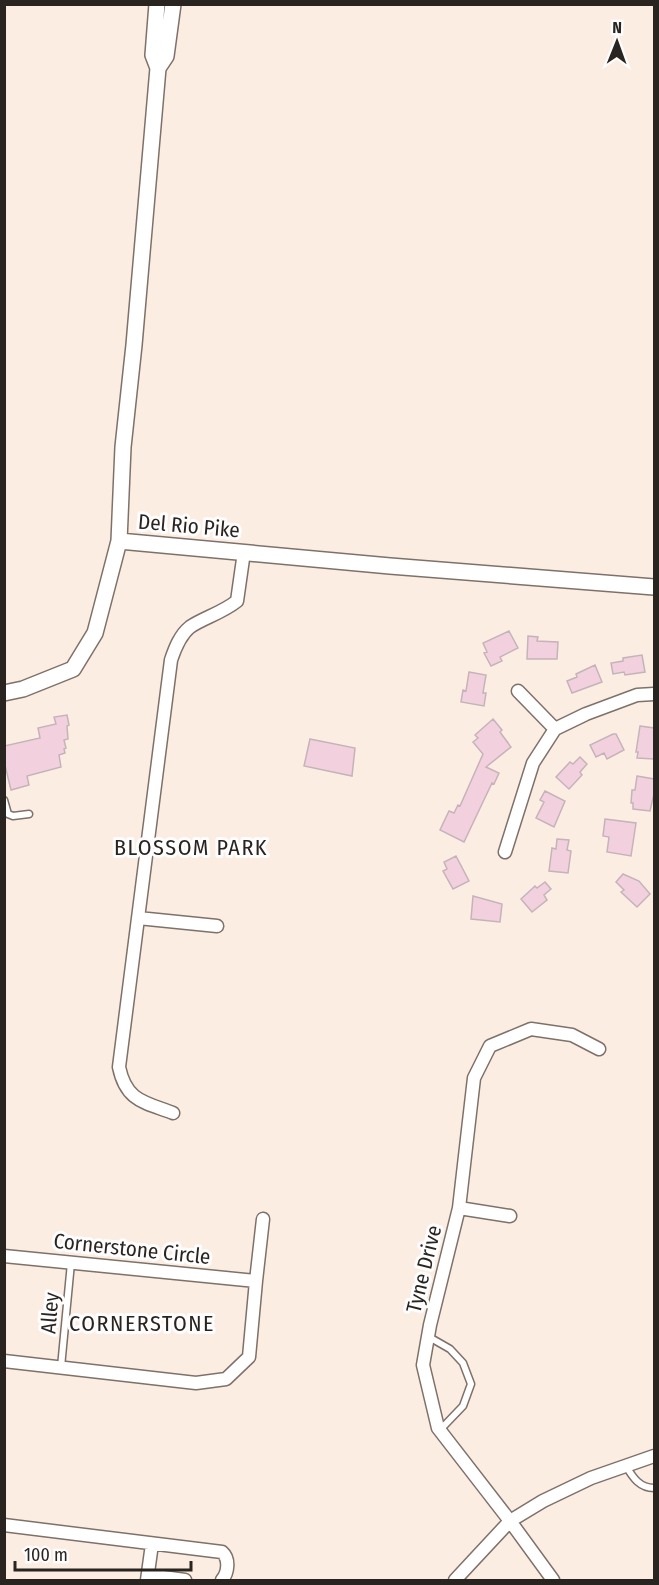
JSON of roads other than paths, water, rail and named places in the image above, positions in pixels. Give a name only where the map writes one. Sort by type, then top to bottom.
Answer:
[{"type":"street","name":"Del Rio Pike","points":[[157,4],[153,55],[158,68],[123,447],[119,540],[390,566],[654,587]]},
{"type":"street","name":"Del Rio Pike","points":[[158,68],[166,56],[173,4]]},
{"type":"street","points":[[4,693],[22,689],[73,669],[95,633],[119,540]]},
{"type":"street","points":[[172,1113],[136,1099],[122,1083],[119,1067],[171,660],[178,642],[190,627],[224,611],[237,602],[244,552]]},
{"type":"street","points":[[518,691],[555,729]]},
{"type":"street","points":[[505,852],[533,763],[555,729],[637,694],[654,694]]},
{"type":"street","points":[[138,918],[217,926]]},
{"type":"street","name":"Tyne Drive","points":[[553,1581],[440,1430],[423,1365],[459,1208],[474,1078],[490,1046],[531,1029],[572,1035],[599,1049]]},
{"type":"street","points":[[459,1208],[510,1216]]},
{"type":"street","points":[[4,1361],[196,1383],[226,1379],[249,1357],[262,1219]]},
{"type":"street","name":"Cornerstone Circle","points":[[4,1256],[256,1281]]},
{"type":"street","points":[[455,1581],[510,1521],[591,1478],[654,1456]]},
{"type":"street","points":[[4,1525],[222,1552],[227,1560],[227,1569],[222,1581]]},
{"type":"street","points":[[152,1544],[147,1578],[185,1581]]},
{"type":"lane","points":[[4,800],[6,817],[29,814]]},
{"type":"lane","name":"Alley","points":[[61,1367],[71,1262]]},
{"type":"lane","points":[[428,1337],[450,1349],[463,1363],[471,1384],[463,1406],[440,1430]]},
{"type":"lane","points":[[626,1466],[635,1481],[654,1488]]},
{"type":"district","name":"BLOSSOM PARK","points":[[191,847]]},
{"type":"district","name":"CORNERSTONE","points":[[142,1323]]}]
